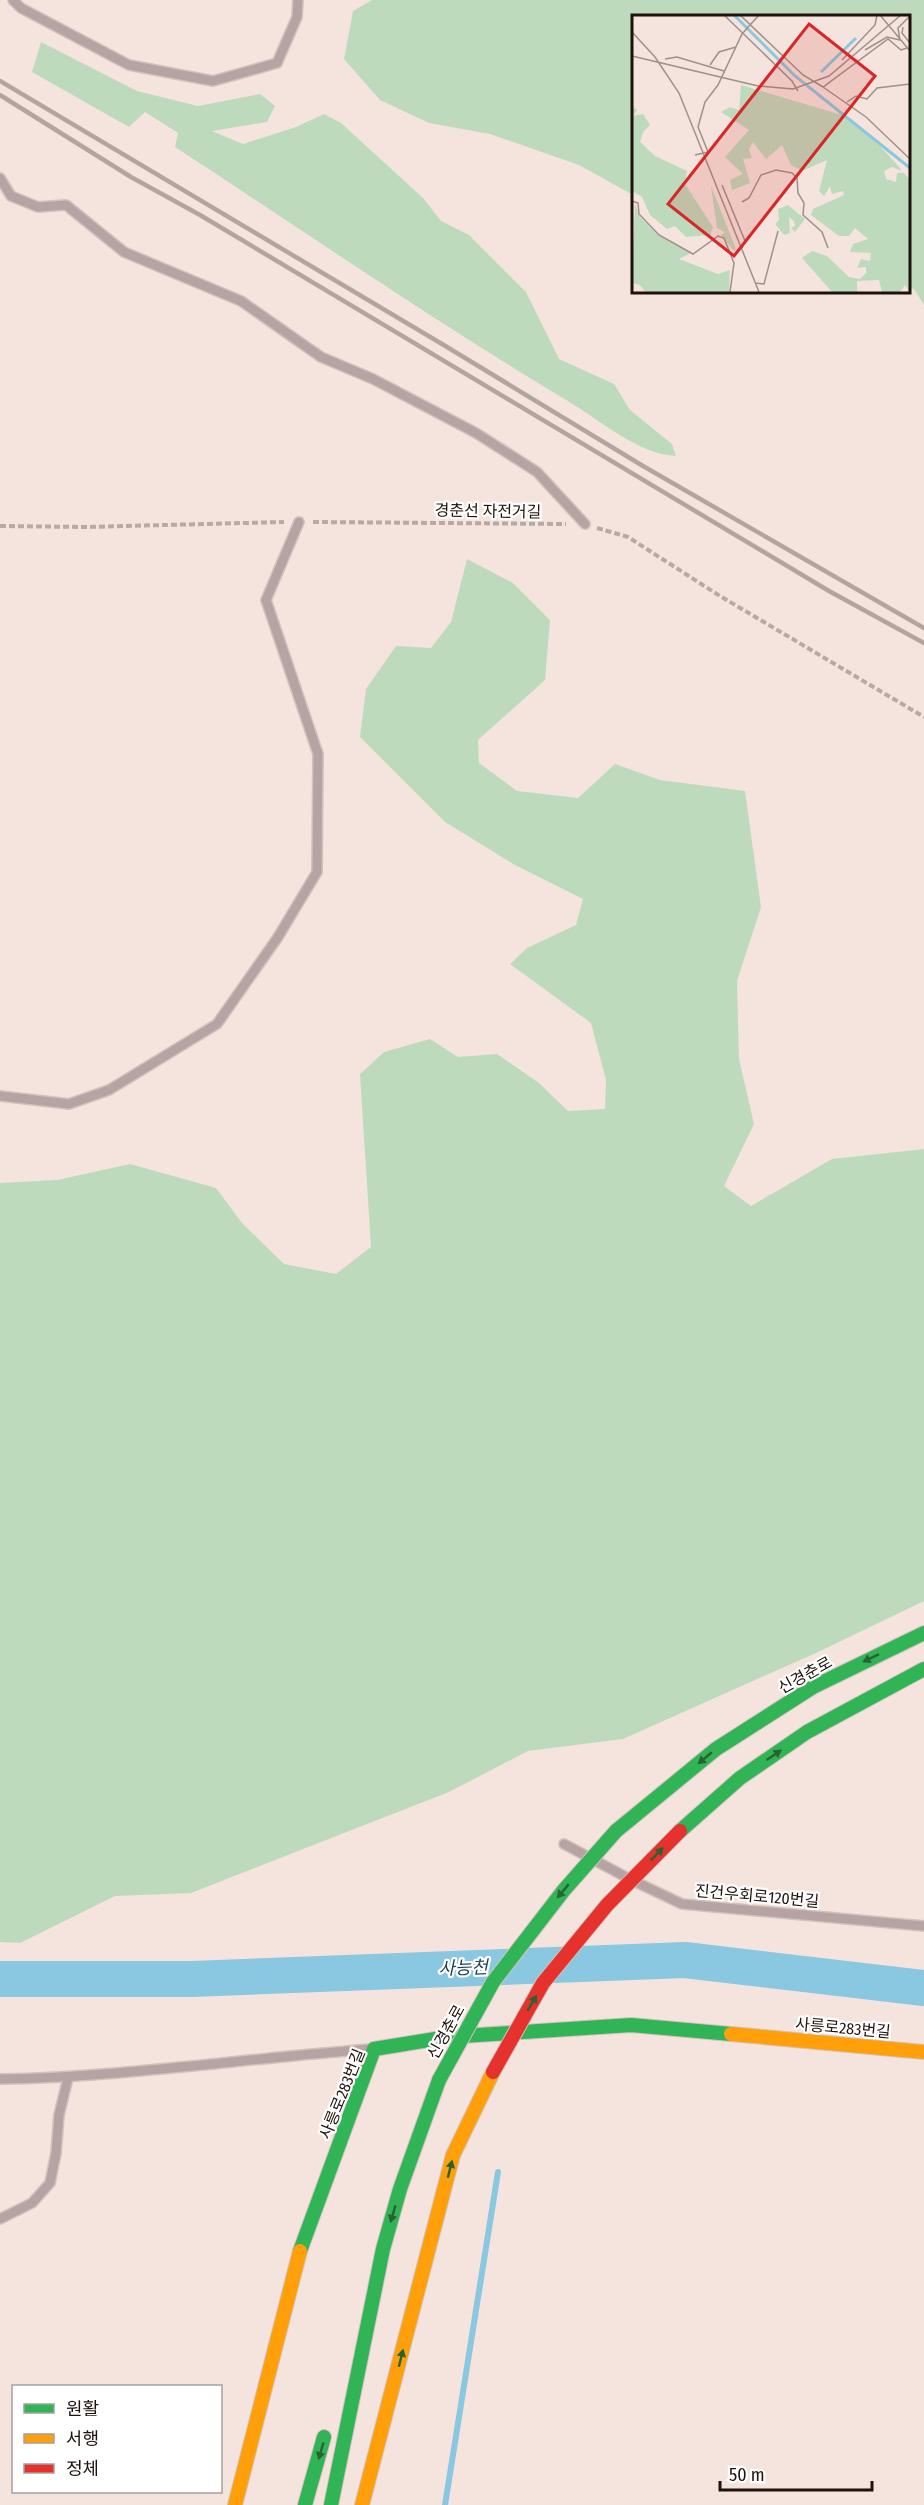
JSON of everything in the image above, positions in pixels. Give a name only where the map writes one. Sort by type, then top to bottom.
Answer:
[{"type":"main road","name":"신경춘로","points":[[331,2505],[382,2249],[400,2189],[439,2080],[493,1982],[564,1890],[616,1832],[716,1749],[813,1687],[924,1633]]},
{"type":"main road","points":[[363,2505],[453,2156],[493,2072],[543,1983],[607,1905],[680,1831],[740,1778],[807,1732],[924,1669]]},
{"type":"main road","name":"사릉로283번길","points":[[235,2505],[299,2254],[374,2049],[447,2037],[631,2025],[924,2052]]},
{"type":"main road","points":[[341,2386],[365,2339]]},
{"type":"main road","points":[[386,2471],[387,2415]]},
{"type":"main road","points":[[305,2505],[327,2428]]},
{"type":"lane","points":[[13,0],[21,8],[129,66],[213,81],[277,63],[297,17],[298,0]]},
{"type":"lane","points":[[0,178],[11,196],[38,207],[66,205],[124,252],[241,301],[321,357],[373,379],[476,434],[537,472],[585,524]]},
{"type":"lane","points":[[0,1096],[69,1104],[109,1090],[217,1024],[278,937],[317,872],[318,754],[266,600],[299,522]]},
{"type":"lane","name":"진건우회로120번길","points":[[564,1844],[658,1894],[682,1904],[924,1926]]},
{"type":"lane","points":[[0,2079],[68,2078],[374,2049]]},
{"type":"lane","points":[[0,2220],[32,2203],[50,2183],[56,2153],[59,2115],[68,2078]]},
{"type":"path","name":"경춘선 자전거길","points":[[0,526],[85,527],[365,521],[585,524],[628,537],[720,597],[924,717]]},
{"type":"green space","points":[[372,0],[924,0],[924,305],[914,289],[909,287],[909,15],[632,15],[632,194],[579,165],[490,134],[429,123],[380,100],[344,59],[353,11]]},
{"type":"green space","points":[[41,42],[137,91],[198,106],[260,94],[275,106],[267,122],[212,131],[243,144],[296,127],[324,114],[341,123],[423,198],[441,221],[469,235],[526,292],[559,359],[614,384],[630,410],[672,444],[676,456],[648,449],[620,435],[419,308],[175,147],[178,133],[145,112],[129,127],[32,72]]},
{"type":"green space","points":[[467,559],[513,583],[550,620],[545,680],[478,740],[479,763],[517,791],[578,798],[615,764],[660,780],[745,791],[761,907],[737,981],[739,1059],[754,1124],[724,1186],[751,1206],[832,1159],[924,1149],[924,1601],[818,1652],[623,1739],[528,1751],[449,1792],[191,1893],[115,1896],[20,1943],[0,1942],[0,1183],[57,1180],[130,1164],[216,1188],[242,1223],[284,1264],[336,1274],[371,1247],[360,1074],[384,1052],[430,1039],[458,1057],[497,1054],[539,1083],[568,1111],[605,1109],[606,1080],[591,1023],[510,964],[527,948],[576,925],[583,899],[515,865],[445,822],[360,737],[366,689],[396,646],[431,648],[451,622]]},
{"type":"waterway","name":"사능천","points":[[0,1979],[192,1979],[685,1960],[924,1988]]},
{"type":"waterway","points":[[445,2505],[498,2172]]},
{"type":"railway","points":[[0,81],[643,466],[924,628]]},
{"type":"railway","points":[[0,95],[131,177],[200,215],[829,591],[924,643]]},
{"type":"traffic: fast","points":[[616,1831],[716,1749],[813,1687],[924,1633]]},
{"type":"traffic: fast","points":[[680,1831],[740,1778],[807,1732],[924,1669]]},
{"type":"traffic: fast","points":[[439,2080],[493,1982],[564,1890],[616,1831]]},
{"type":"traffic: fast","points":[[300,2251],[374,2049],[447,2037],[631,2025],[731,2034]]},
{"type":"traffic: fast","points":[[331,2505],[383,2249],[400,2189],[439,2080]]},
{"type":"traffic: fast","points":[[305,2505],[324,2437]]},
{"type":"traffic: slow","points":[[731,2034],[924,2052]]},
{"type":"traffic: slow","points":[[362,2505],[453,2155],[493,2072]]},
{"type":"traffic: slow","points":[[235,2505],[300,2251]]},
{"type":"traffic: jam","points":[[493,2072],[543,1983],[607,1905],[680,1831]]}]
